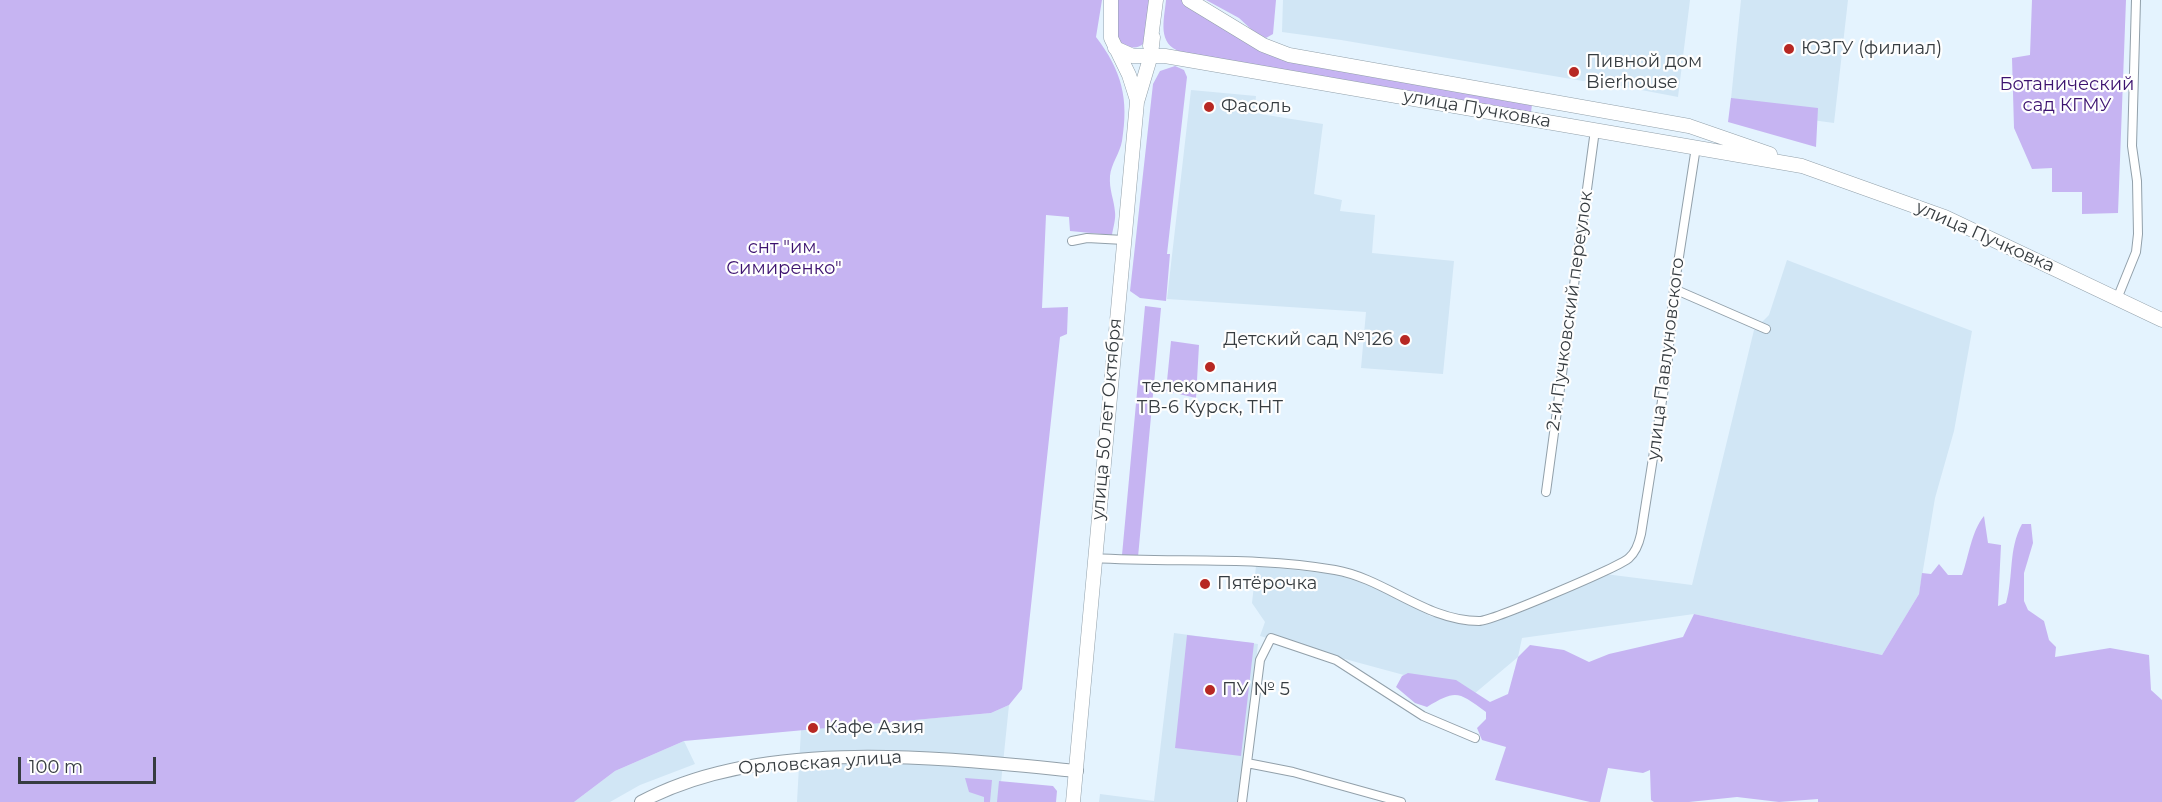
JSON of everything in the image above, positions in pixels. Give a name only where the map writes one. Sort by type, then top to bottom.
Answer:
[{"type":"main road","points":[[1111,0],[1109,31],[1129,75],[1137,102]]},
{"type":"main road","name":"улица 50 лет Октября","points":[[1073,802],[1137,102],[1150,55],[1156,0]]},
{"type":"main road","name":"улица Пучковка","points":[[1189,0],[1263,45],[1289,55],[1689,126],[1945,217],[2162,320]]},
{"type":"main road","points":[[1115,48],[1133,56],[1146,51],[1153,37]]},
{"type":"main road","name":"улица Пучковка","points":[[1133,56],[1150,55],[1802,166]]},
{"type":"main road","points":[[1540,120],[1543,99]]},
{"type":"street","points":[[2117,298],[2136,252],[2138,234],[2133,146],[2136,0]]},
{"type":"street","name":"2-й Пучковский переулок","points":[[1546,492],[1595,130]]},
{"type":"street","name":"улица Павлуновского","points":[[1094,558],[1260,562],[1334,570],[1373,581],[1439,614],[1482,621],[1503,615],[1621,564],[1638,547],[1641,534],[1667,369],[1674,289],[1701,148],[1710,133]]},
{"type":"street","points":[[1072,241],[1087,238],[1124,240]]},
{"type":"street","points":[[1674,289],[1766,329]]},
{"type":"street","points":[[1242,802],[1260,660],[1271,638],[1336,660],[1423,716],[1476,738]]},
{"type":"street","name":"Орловская улица","points":[[641,802],[685,781],[708,774],[788,762],[909,757],[1077,771]]},
{"type":"street","points":[[1247,763],[1293,772],[1401,802]]},
{"type":"shaded area","points":[[1283,0],[1690,0],[1678,97],[1589,80],[1583,81],[1282,32]]},
{"type":"shaded area","name":"ЮЗГУ (филиал)","points":[[1741,0],[1848,0],[1834,123],[1730,109]]},
{"type":"shaded area","points":[[1191,90],[1256,96],[1254,113],[1323,124],[1314,194],[1342,200],[1340,211],[1375,215],[1372,253],[1454,261],[1443,374],[1361,368],[1366,312],[1167,299]]},
{"type":"shaded area","points":[[1787,260],[1972,331],[1954,431],[1935,498],[1919,594],[1882,655],[1694,614],[1522,638],[1518,657],[1474,694],[1260,636],[1265,622],[1252,603],[1256,566],[1335,574],[1386,591],[1430,616],[1485,625],[1605,574],[1692,585],[1754,330],[1769,315]]},
{"type":"shaded area","name":"ПУ № 5","points":[[1174,633],[1258,644],[1240,802],[1099,802],[1100,794],[1154,801]]},
{"type":"shaded area","points":[[1009,705],[999,802],[797,802],[801,730],[991,713]]},
{"type":"shaded area","points":[[684,741],[695,764],[640,785],[610,802],[574,802],[615,771]]},
{"type":"green space","name":"снт \"им. Симиренко\"","points":[[0,0],[1102,0],[1096,37],[1117,74],[1125,112],[1122,141],[1110,176],[1115,221],[1112,235],[1070,231],[1069,217],[1046,215],[1042,308],[1068,307],[1067,334],[1060,337],[1022,689],[1009,705],[991,713],[684,741],[615,771],[574,802],[0,802]]},
{"type":"green space","points":[[1118,0],[1150,0],[1144,43],[1138,47],[1129,47],[1119,43],[1114,32]]},
{"type":"green space","points":[[1166,0],[1183,0],[1252,44],[1532,105],[1531,112],[1181,52],[1173,48],[1165,38]]},
{"type":"green space","points":[[1206,0],[1276,0],[1273,34],[1266,38],[1253,31],[1239,18]]},
{"type":"green space","name":"Ботанический сад КГМУ","points":[[2032,0],[2126,0],[2118,213],[2082,214],[2082,192],[2052,192],[2052,168],[2032,169],[2014,128],[2012,58],[2030,55]]},
{"type":"green space","points":[[1175,66],[1184,70],[1187,77],[1167,254],[1170,254],[1166,301],[1140,298],[1130,291],[1153,84],[1160,71]]},
{"type":"green space","points":[[1731,98],[1818,108],[1816,147],[1728,122]]},
{"type":"green space","points":[[1145,306],[1161,308],[1138,557],[1122,555]]},
{"type":"green space","points":[[1171,341],[1199,345],[1196,398],[1166,391]]},
{"type":"green space","points":[[1984,516],[1988,543],[2001,545],[1998,606],[2006,603],[2015,543],[2022,524],[2031,524],[2033,543],[2024,573],[2024,601],[2028,610],[2044,621],[2049,640],[2056,647],[2055,657],[2110,648],[2149,655],[2151,690],[2162,700],[2162,802],[1818,802],[1818,799],[1779,802],[1737,797],[1689,802],[1654,802],[1651,800],[1650,770],[1643,773],[1608,768],[1600,802],[1590,802],[1495,780],[1506,747],[1482,740],[1477,728],[1486,719],[1486,712],[1457,695],[1445,697],[1427,707],[1415,703],[1396,687],[1402,676],[1408,673],[1456,680],[1490,702],[1508,694],[1518,657],[1530,645],[1564,650],[1589,662],[1609,654],[1683,637],[1694,614],[1882,655],[1919,594],[1922,573],[1931,574],[1939,564],[1948,575],[1962,575],[1973,537]]},
{"type":"green space","points":[[1187,635],[1254,643],[1241,756],[1175,748]]},
{"type":"green space","points":[[965,778],[992,780],[990,802],[984,802],[984,797],[969,792]]},
{"type":"green space","points":[[999,781],[1053,786],[1057,791],[1056,802],[997,802]]},
{"type":"place","name":"ЮЗГУ (филиал)","points":[[1789,49]]},
{"type":"place","name":"Пивной дом Bierhouse","points":[[1574,72]]},
{"type":"place","name":"Фасоль","points":[[1209,107]]},
{"type":"place","name":"Детский сад №126","points":[[1405,340]]},
{"type":"place","name":"телекомпания ТВ-6 Курск, ТНТ","points":[[1210,367]]},
{"type":"place","name":"Пятёрочка","points":[[1205,584]]},
{"type":"place","name":"ПУ № 5","points":[[1210,690]]},
{"type":"place","name":"Кафе Азия","points":[[813,728]]}]
